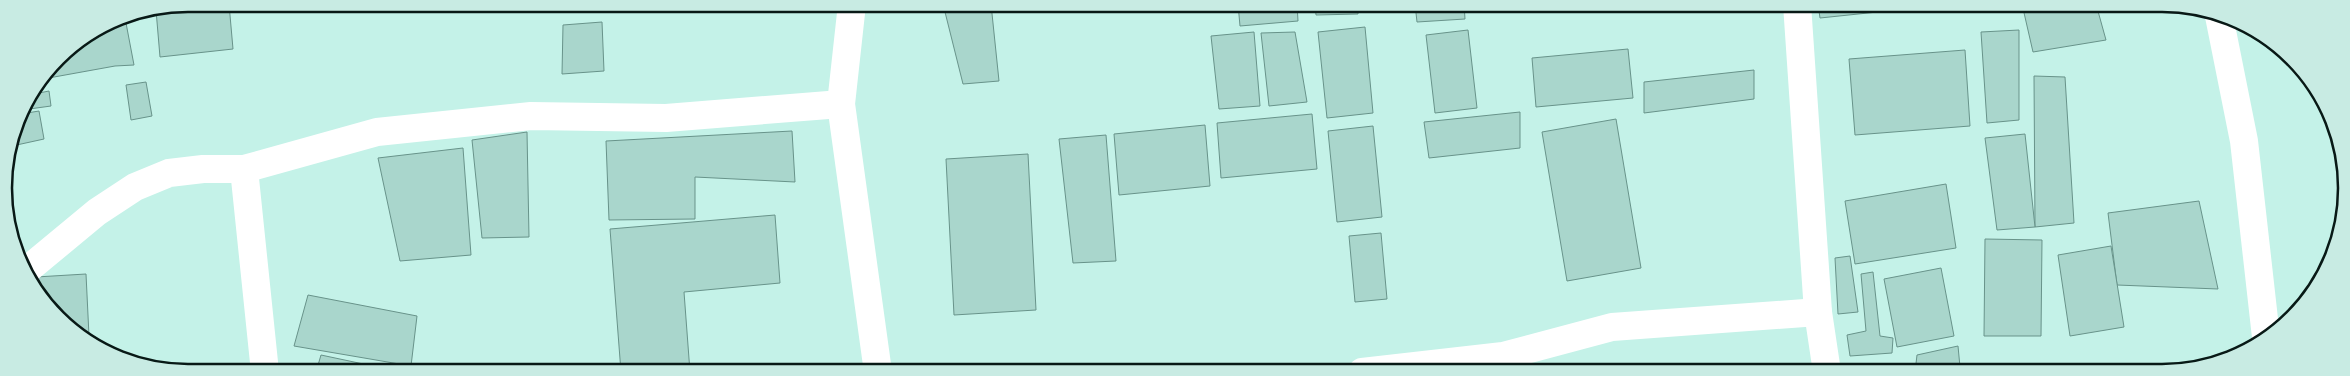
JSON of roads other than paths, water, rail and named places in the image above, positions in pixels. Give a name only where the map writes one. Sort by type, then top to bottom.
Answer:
[{"type":"street","points":[[851,12],[841,104],[877,364]]},
{"type":"street","points":[[1798,13],[1818,312],[1826,363]]},
{"type":"street","points":[[2220,23],[2244,141],[2265,330]]},
{"type":"street","points":[[31,266],[97,212],[135,187],[169,173],[203,169],[244,169],[377,132],[532,116],[666,118],[841,104]]},
{"type":"street","points":[[244,169],[264,364]]},
{"type":"street","points":[[1438,363],[1503,356],[1612,327],[1818,312]]}]
